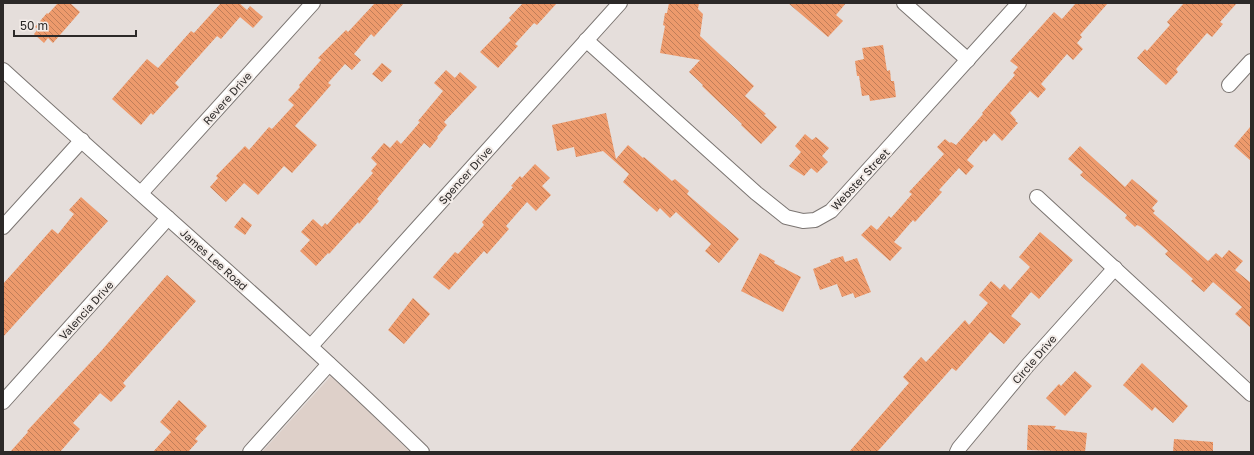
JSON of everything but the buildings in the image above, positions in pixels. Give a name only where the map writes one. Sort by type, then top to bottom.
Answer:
[{"type":"street","name":"Revere Drive","points":[[141,193],[313,3]]},
{"type":"street","name":"Spencer Drive","points":[[310,346],[620,3]]},
{"type":"street","points":[[904,3],[968,60]]},
{"type":"street","name":"Webster Street","points":[[586,40],[756,193],[786,217],[803,221],[815,220],[831,211],[1019,3]]},
{"type":"street","points":[[1229,85],[1251,61]]},
{"type":"street","name":"James Lee Road","points":[[3,70],[330,364],[422,452]]},
{"type":"street","points":[[3,227],[82,140]]},
{"type":"street","points":[[1037,197],[1251,394]]},
{"type":"street","name":"Valencia Drive","points":[[3,402],[168,218]]},
{"type":"street","name":"Circle Drive","points":[[957,452],[1028,365],[1115,268]]},
{"type":"street","points":[[250,452],[330,364]]},
{"type":"shaded area","points":[[331,376],[359,402],[410,452],[262,452]]}]
